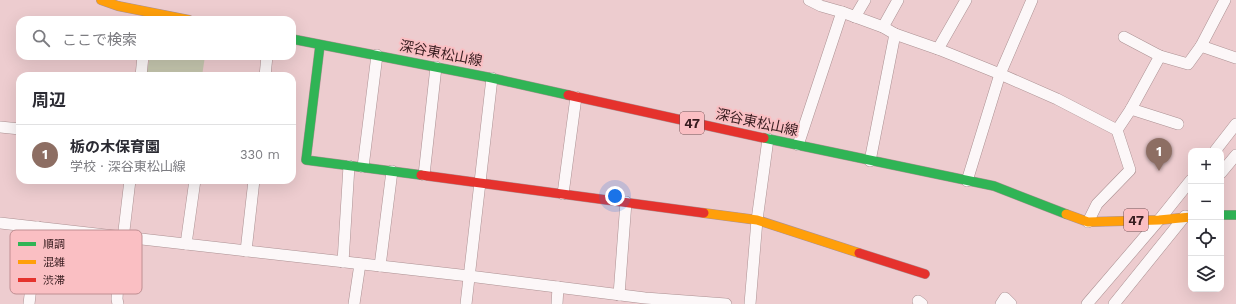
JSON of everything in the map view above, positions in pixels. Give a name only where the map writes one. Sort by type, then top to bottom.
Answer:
[{"type":"main road","points":[[101,0],[149,16]]},
{"type":"main road","name":"深谷東松山線","points":[[296,40],[492,78],[870,161],[994,186],[1088,222],[1159,220],[1188,215]]},
{"type":"main road","points":[[320,44],[306,160],[757,220],[925,274]]},
{"type":"main road","points":[[1224,215],[1236,214]]},
{"type":"street","points":[[809,0],[823,3],[842,12],[883,27],[895,34],[938,49],[1000,74],[1057,99],[1117,130],[1130,170],[1097,204],[1088,222]]},
{"type":"street","points":[[855,17],[865,0]]},
{"type":"street","points":[[883,27],[898,0]]},
{"type":"street","points":[[938,49],[966,0]]},
{"type":"street","points":[[968,181],[1000,74],[1032,0]]},
{"type":"street","points":[[1124,37],[1160,56],[1188,64],[1201,46],[1225,0]]},
{"type":"street","points":[[798,145],[842,12]]},
{"type":"street","points":[[870,161],[895,34]]},
{"type":"street","points":[[1201,46],[1236,58]]},
{"type":"street","points":[[363,167],[377,55]]},
{"type":"street","points":[[1117,130],[1131,109],[1160,56]]},
{"type":"street","points":[[142,72],[143,60]]},
{"type":"street","points":[[266,72],[267,60]]},
{"type":"street","points":[[424,175],[436,67]]},
{"type":"street","points":[[466,304],[492,78]]},
{"type":"street","points":[[563,194],[576,97]]},
{"type":"street","points":[[1131,109],[1178,124]]},
{"type":"street","points":[[1217,148],[1236,124]]},
{"type":"street","points":[[0,127],[16,129]]},
{"type":"street","points":[[750,304],[757,220],[768,139]]},
{"type":"street","points":[[1224,169],[1236,155]]},
{"type":"street","points":[[343,262],[350,166]]},
{"type":"street","points":[[380,266],[392,171]]},
{"type":"street","points":[[125,230],[130,184]]},
{"type":"street","points":[[186,244],[194,184]]},
{"type":"street","points":[[246,251],[254,184]]},
{"type":"street","points":[[1087,304],[1188,184]]},
{"type":"street","points":[[619,295],[626,202]]},
{"type":"street","points":[[1114,304],[1188,216]]},
{"type":"street","points":[[0,223],[64,230]]},
{"type":"street","points":[[142,239],[469,276],[619,295],[645,301],[726,304]]},
{"type":"street","points":[[354,304],[360,264]]},
{"type":"street","points":[[557,304],[558,287]]},
{"type":"street","points":[[29,304],[30,294]]},
{"type":"street","points":[[117,294],[118,304]]},
{"type":"street","points":[[1001,304],[1005,298],[1011,304]]},
{"type":"green space","points":[[149,60],[204,60],[203,72],[147,72]]},
{"type":"traffic: fast","points":[[296,40],[492,78],[568,95]]},
{"type":"traffic: fast","points":[[320,45],[306,160],[421,175]]},
{"type":"traffic: fast","points":[[764,138],[994,186],[1066,214]]},
{"type":"traffic: fast","points":[[1224,215],[1236,215]]},
{"type":"traffic: slow","points":[[101,0],[118,6],[169,16]]},
{"type":"traffic: slow","points":[[704,213],[757,220],[859,253]]},
{"type":"traffic: slow","points":[[1066,214],[1088,222],[1159,220],[1188,217]]},
{"type":"traffic: jam","points":[[568,95],[764,138]]},
{"type":"traffic: jam","points":[[421,175],[704,213]]},
{"type":"traffic: jam","points":[[859,253],[925,274]]},
{"type":"place","name":"栃の木保育園","points":[[1159,171]]}]
